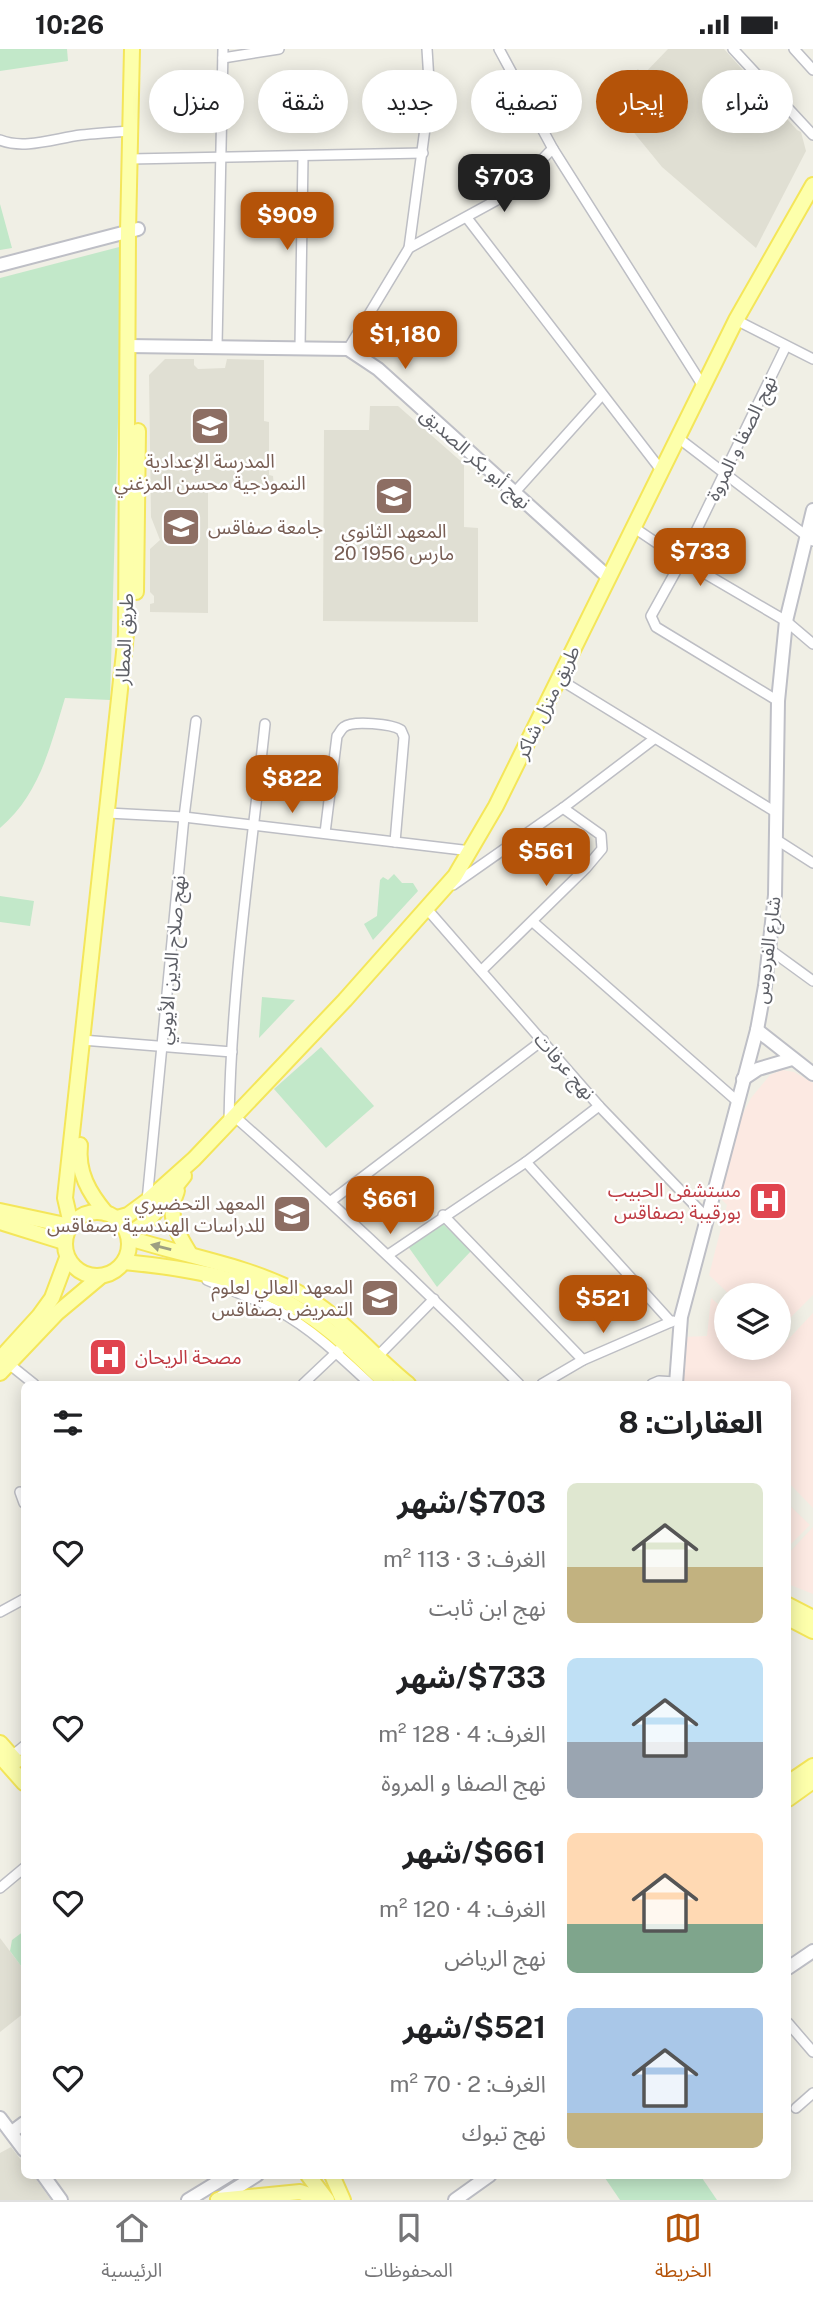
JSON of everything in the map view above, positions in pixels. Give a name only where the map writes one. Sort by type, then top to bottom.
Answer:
[{"type":"main road","name":"طريق المطار","points":[[132,49],[130,131],[134,159]]},
{"type":"main road","name":"طريق المطار","points":[[71,1225],[65,1198],[86,1040],[136,601],[138,502],[133,346],[133,231],[134,159],[141,49]]},
{"type":"main road","name":"طريق منزل شاكر","points":[[112,1216],[128,1215],[194,1159],[455,876],[471,851],[559,678],[736,320],[812,192]]},
{"type":"main road","name":"طريق المطار","points":[[86,1040],[79,1166],[91,1192],[112,1216]]},
{"type":"main road","name":"طريق منزل شاكر","points":[[129,1237],[149,1220],[180,1183],[194,1159]]},
{"type":"main road","points":[[180,1183],[171,1213],[177,1233],[190,1254]]},
{"type":"main road","points":[[0,1211],[71,1225]]},
{"type":"main road","points":[[3,1366],[52,1298],[67,1258],[64,1242],[71,1225],[87,1213],[112,1216],[129,1237],[255,1274],[298,1292],[340,1323],[404,1381]]},
{"type":"main road","points":[[0,1222],[64,1242]]},
{"type":"main road","points":[[3,1366],[57,1313],[100,1277],[113,1272],[124,1262],[128,1255],[129,1237]]},
{"type":"main road","points":[[67,1258],[81,1272],[100,1277]]},
{"type":"main road","points":[[124,1262],[219,1277],[285,1301],[316,1320],[341,1348],[383,1381]]},
{"type":"main road","points":[[791,1607],[813,1618]]},
{"type":"main road","points":[[791,1620],[813,1631]]},
{"type":"main road","points":[[0,1743],[21,1778]]},
{"type":"main road","points":[[6,1756],[21,1767]]},
{"type":"main road","points":[[791,1781],[813,1766]]},
{"type":"main road","points":[[791,1797],[813,1781]]},
{"type":"main road","points":[[311,2179],[326,2200]]},
{"type":"main road","points":[[334,2179],[343,2200]]},
{"type":"main road","points":[[217,2200],[300,2192],[326,2200]]},
{"type":"street","points":[[217,346],[223,54],[279,49]]},
{"type":"street","points":[[133,346],[348,349],[409,248],[423,153],[429,81],[427,49]]},
{"type":"street","points":[[499,49],[553,149],[703,386]]},
{"type":"street","points":[[733,49],[813,135]]},
{"type":"street","points":[[794,49],[803,53],[813,70]]},
{"type":"street","points":[[0,140],[31,143],[130,131]]},
{"type":"street","points":[[409,248],[524,184],[538,162],[553,149]]},
{"type":"street","points":[[134,159],[423,153]]},
{"type":"street","points":[[300,347],[303,157]]},
{"type":"street","points":[[467,218],[661,470]]},
{"type":"street","points":[[0,265],[133,231]]},
{"type":"street","points":[[736,320],[813,359]]},
{"type":"street","name":"نهج الصفا و المروة","points":[[778,701],[656,627],[651,616],[682,560],[786,346]]},
{"type":"street","name":"نهج أبو بكر الصديق","points":[[348,349],[378,369],[608,577]]},
{"type":"street","points":[[515,492],[602,395]]},
{"type":"street","points":[[677,437],[810,538]]},
{"type":"street","name":"شارع الفردوس","points":[[676,1381],[676,1320],[707,1218],[757,1030],[769,949],[777,840],[778,701],[786,621],[810,538],[813,510]]},
{"type":"street","points":[[633,527],[682,560],[786,621],[812,640]]},
{"type":"street","points":[[559,678],[777,813]]},
{"type":"street","name":"نهج صلاح الدين الأيوبي","points":[[147,1201],[184,817],[196,720]]},
{"type":"street","points":[[265,724],[232,1052],[232,1119],[331,1201],[516,1381]]},
{"type":"street","points":[[325,833],[337,736],[342,728],[351,724],[389,725],[401,730],[404,737],[395,842]]},
{"type":"street","points":[[438,897],[564,808],[654,739]]},
{"type":"street","points":[[482,970],[586,869],[603,849],[601,835],[564,808]]},
{"type":"street","points":[[112,814],[184,817],[471,851]]},
{"type":"street","points":[[777,840],[813,863]]},
{"type":"street","name":"نهج عرفات","points":[[427,909],[599,1106],[707,1218]]},
{"type":"street","points":[[533,922],[737,1101]]},
{"type":"street","points":[[769,949],[813,981]]},
{"type":"street","points":[[757,1030],[813,1074]]},
{"type":"street","points":[[86,1040],[232,1052]]},
{"type":"street","points":[[331,1201],[543,1040]]},
{"type":"street","points":[[743,1079],[758,1069],[792,1059]]},
{"type":"street","points":[[388,1255],[443,1215],[526,1162],[599,1106]]},
{"type":"street","points":[[526,1162],[676,1320],[583,1360],[547,1381]]},
{"type":"street","points":[[443,1215],[583,1360]]},
{"type":"street","points":[[376,1358],[434,1299]]},
{"type":"street","points":[[306,1381],[341,1348],[368,1381]]},
{"type":"street","points":[[3,1366],[29,1381]]},
{"type":"street","points":[[0,1612],[21,1601]]},
{"type":"street","points":[[0,1888],[21,1870]]},
{"type":"street","points":[[791,1966],[813,1951]]},
{"type":"street","points":[[791,2026],[813,2052]]},
{"type":"street","points":[[796,2108],[813,2093]]},
{"type":"street","points":[[0,2118],[21,2146]]},
{"type":"street","points":[[12,2132],[21,2125]]},
{"type":"street","points":[[46,2179],[61,2200]]},
{"type":"street","points":[[188,2200],[222,2179]]},
{"type":"street","points":[[217,2200],[251,2179]]},
{"type":"street","points":[[455,2200],[484,2179]]},
{"type":"shaded area","points":[[668,49],[724,49],[743,70],[702,70],[702,133],[793,133],[793,126],[801,132],[806,151],[756,248],[662,167],[634,133],[688,133],[688,70],[648,70]]},
{"type":"shaded area","points":[[165,359],[194,359],[194,365],[198,369],[225,368],[227,359],[264,360],[264,421],[269,422],[269,475],[273,476],[274,487],[208,488],[208,613],[150,612],[154,596],[150,592],[150,549],[160,540],[151,517],[149,375]]},
{"type":"shaded area","name":"المعهد الثانوي 20 مارس 1956","points":[[370,406],[398,406],[464,464],[464,527],[478,528],[478,622],[323,621],[324,430],[369,430]]},
{"type":"shaded area","name":"مستشفى الحبيب بورقيبة بصفاقس","points":[[782,1070],[794,1072],[813,1083],[813,1295],[791,1317],[791,1283],[717,1283],[709,1275],[727,1205],[719,1197],[736,1127],[751,1098],[770,1075]]},
{"type":"shaded area","points":[[711,1298],[714,1301],[714,1360],[791,1360],[791,1336],[813,1313],[813,1508],[791,1485],[791,1381],[682,1381],[683,1337],[707,1336]]},
{"type":"shaded area","points":[[791,1507],[810,1525],[791,1544]]},
{"type":"shaded area","points":[[813,1527],[813,1594],[791,1585],[791,1551]]},
{"type":"shaded area","points":[[0,1938],[21,1966],[21,2015],[0,2032]]},
{"type":"shaded area","points":[[11,2147],[21,2160],[21,2179],[36,2179],[51,2200],[0,2200],[0,2153]]},
{"type":"green space","points":[[0,49],[67,49],[68,61],[0,71]]},
{"type":"green space","points":[[0,204],[12,248],[0,250]]},
{"type":"green space","points":[[123,246],[110,700],[65,698],[42,769],[34,785],[14,815],[0,828],[0,278]]},
{"type":"green space","points":[[394,874],[402,883],[413,883],[418,891],[373,940],[364,924],[377,916],[380,880],[383,877],[388,880]]},
{"type":"green space","points":[[0,896],[34,901],[30,926],[0,922]]},
{"type":"green space","points":[[262,997],[295,1000],[259,1038]]},
{"type":"green space","points":[[321,1047],[374,1106],[326,1148],[274,1089]]},
{"type":"green space","points":[[442,1223],[471,1251],[437,1287],[407,1245]]},
{"type":"green space","points":[[21,1933],[21,1966],[10,1951],[12,1940]]},
{"type":"green space","points":[[606,2179],[703,2179],[717,2200],[620,2200]]},
{"type":"place","name":"المدرسة الإعدادية النموذجية محسن المزغني","points":[[210,426]]},
{"type":"place","name":"المعهد الثانوي 20 مارس 1956","points":[[394,496]]},
{"type":"place","name":"جامعة صفاقس","points":[[181,527]]},
{"type":"place","name":"مستشفى الحبيب بورقيبة بصفاقس","points":[[768,1201]]},
{"type":"place","name":"المعهد التحضيري للدراسات الهندسية بصفاقس","points":[[292,1214]]},
{"type":"place","name":"المعهد العالي لعلوم التمريض بصفاقس","points":[[380,1298]]},
{"type":"place","name":"مصحة الريحان","points":[[108,1357]]}]
